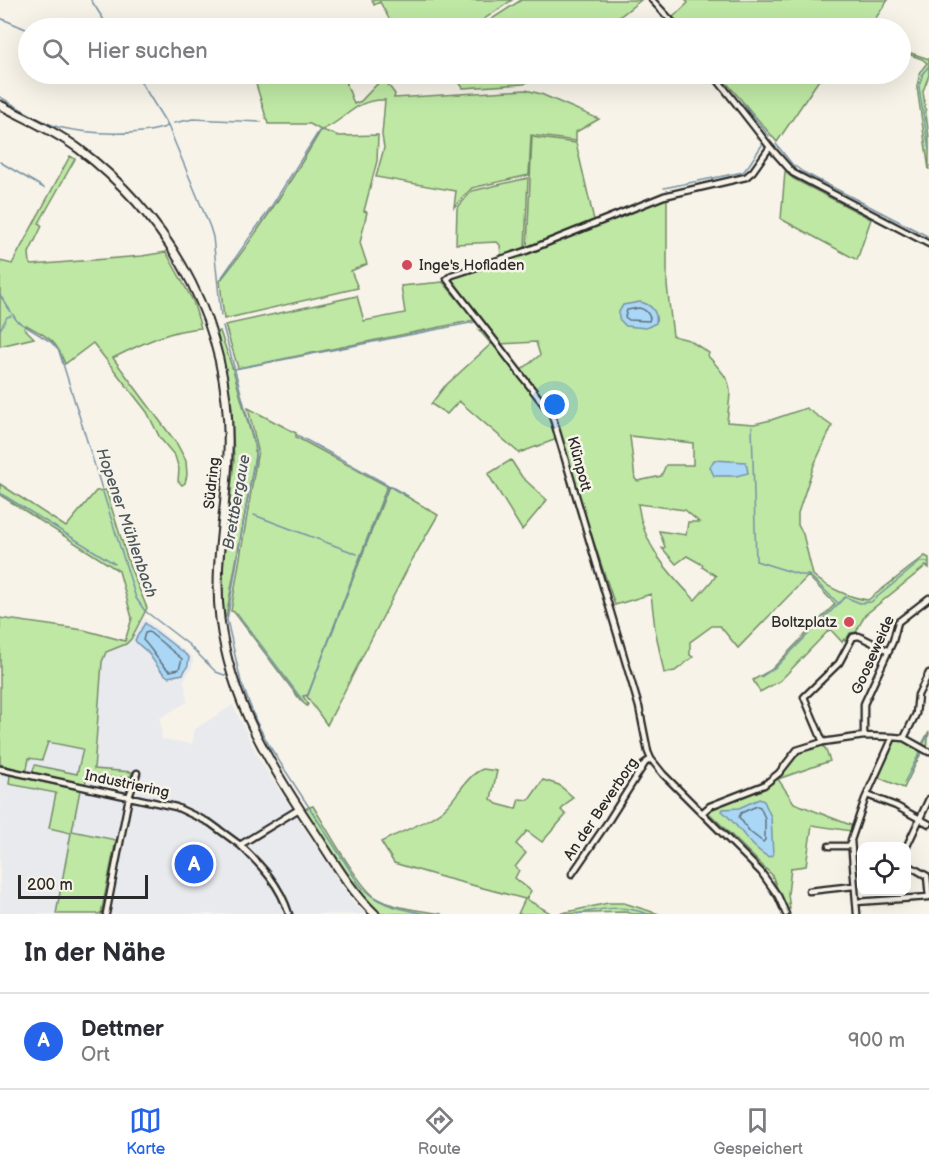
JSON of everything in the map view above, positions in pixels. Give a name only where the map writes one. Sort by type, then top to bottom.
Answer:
[{"type":"main road","name":"Südring","points":[[0,105],[77,148],[135,199],[159,228],[200,302],[209,324],[220,366],[228,425],[228,464],[218,562],[218,590],[220,620],[230,671],[253,731],[270,762],[350,887],[375,914]]},
{"type":"street","points":[[652,0],[669,18]]},
{"type":"street","points":[[721,84],[783,164],[801,179],[929,244]]},
{"type":"street","name":"Klünpott","points":[[770,147],[746,177],[664,196],[526,251],[452,275],[447,279],[552,415],[639,707],[651,759],[663,774],[761,872],[778,896],[786,914]]},
{"type":"street","name":"Gooseweide","points":[[864,736],[864,704],[889,651],[900,619],[929,598]]},
{"type":"street","points":[[823,742],[805,702],[807,694],[839,663],[853,637],[863,637],[889,651]]},
{"type":"street","points":[[904,738],[916,714],[918,695],[929,673]]},
{"type":"street","points":[[702,813],[710,806],[764,785],[779,773],[797,750],[823,742],[864,736],[893,737],[904,738],[928,750]]},
{"type":"street","points":[[857,914],[850,846],[867,795],[893,737]]},
{"type":"street","name":"An der Beverborg","points":[[572,874],[645,763],[651,759]]},
{"type":"street","name":"Industriering","points":[[0,769],[176,807],[198,817],[215,826],[240,845],[269,874],[278,887],[289,914]]},
{"type":"street","points":[[106,914],[129,797],[137,773]]},
{"type":"street","points":[[867,795],[896,806],[929,824]]},
{"type":"street","points":[[909,842],[929,800]]},
{"type":"street","points":[[240,845],[299,809]]},
{"type":"street","points":[[829,846],[850,846]]},
{"type":"street","points":[[856,902],[929,897],[927,876],[911,867]]},
{"type":"street","points":[[809,891],[854,886]]},
{"type":"shaded area","points":[[144,618],[193,657],[193,666],[184,680],[187,702],[160,718],[162,739],[192,744],[195,729],[233,705],[259,759],[350,898],[365,914],[0,914],[0,773],[79,790],[85,784],[88,774],[117,778],[131,772],[94,769],[100,674],[106,652],[126,644]]},
{"type":"shaded area","points":[[47,742],[83,749],[77,774],[35,765],[33,766],[34,773],[24,771],[27,769],[29,758]]},
{"type":"green space","points":[[372,0],[512,0],[486,18],[389,18],[380,2],[374,5]]},
{"type":"green space","points":[[521,0],[641,0],[618,18],[493,18]]},
{"type":"green space","points":[[686,0],[888,0],[876,18],[672,18],[688,3]]},
{"type":"green space","points":[[911,53],[929,59],[929,75],[923,91],[929,137],[929,170],[917,87],[920,72],[927,63],[911,55]]},
{"type":"green space","points":[[256,84],[347,84],[354,104],[361,101],[377,84],[388,84],[395,94],[394,98],[526,90],[541,94],[599,119],[576,132],[576,141],[531,135],[529,175],[472,188],[454,207],[456,191],[376,177],[384,148],[382,135],[385,100],[366,102],[322,130],[339,136],[378,135],[377,161],[364,211],[367,212],[360,243],[367,264],[351,271],[358,288],[224,319],[220,281],[273,207],[321,130],[310,124],[268,124]]},
{"type":"green space","points":[[460,84],[524,84],[463,88]]},
{"type":"green space","points":[[728,84],[816,84],[777,142]]},
{"type":"green space","points":[[532,137],[576,143],[594,220],[527,247]]},
{"type":"green space","points":[[70,156],[75,159],[39,223],[42,226],[29,253],[30,263],[32,265],[166,252],[193,301],[201,328],[167,335],[113,358],[177,444],[186,461],[187,475],[182,485],[178,481],[179,469],[175,456],[160,438],[147,412],[93,343],[65,364],[55,344],[26,325],[24,328],[34,338],[0,346],[0,261],[12,264]]},
{"type":"green space","points":[[785,172],[794,179],[871,219],[857,260],[781,219]]},
{"type":"green space","points":[[528,178],[525,248],[501,257],[500,245],[497,242],[456,244],[457,208],[472,191]]},
{"type":"green space","points":[[667,198],[667,285],[673,336],[689,340],[709,353],[708,356],[727,379],[730,392],[727,422],[754,424],[806,408],[832,426],[814,465],[798,513],[798,525],[803,534],[813,575],[839,591],[868,600],[925,556],[929,558],[929,568],[926,566],[865,615],[856,632],[850,633],[846,640],[842,642],[830,629],[780,681],[760,692],[753,680],[771,670],[835,604],[808,576],[738,648],[720,626],[712,626],[690,642],[690,655],[693,657],[675,671],[664,673],[651,594],[615,605],[577,493],[571,493],[557,439],[519,453],[459,401],[447,414],[431,404],[444,387],[491,344],[479,330],[493,334],[450,281],[536,251]],"holes":[[[536,342],[540,355],[520,371],[500,344]],[[630,436],[693,443],[693,465],[666,465],[661,476],[638,481],[635,479]],[[638,504],[685,510],[699,522],[688,522],[686,535],[659,531],[665,547],[662,548],[676,564],[687,556],[716,576],[695,600],[666,568],[651,545]]]},
{"type":"green space","points":[[443,282],[475,320],[238,368],[225,325],[357,296],[364,321],[405,313],[401,286]]},
{"type":"green space","points":[[220,331],[255,448],[224,618],[222,575],[234,461],[232,407],[216,332]]},
{"type":"green space","points":[[248,408],[296,433],[296,437],[387,486],[308,695],[303,696],[307,706],[231,611],[258,450]]},
{"type":"green space","points":[[511,460],[522,477],[547,500],[522,530],[488,474]]},
{"type":"green space","points":[[0,484],[66,527],[96,491],[106,490],[130,567],[147,608],[131,639],[126,644],[106,652],[102,662],[94,769],[132,772],[131,776],[117,778],[88,774],[85,784],[34,773],[35,765],[77,774],[83,749],[48,742],[42,760],[29,758],[27,769],[24,771],[0,764],[0,618],[84,630],[125,641],[132,618],[119,571],[0,495]]},
{"type":"green space","points":[[389,486],[438,515],[412,560],[327,725],[307,697]]},
{"type":"green space","points":[[929,731],[927,748],[924,747],[904,788],[877,777],[895,741],[902,741],[919,750]]},
{"type":"green space","points":[[821,745],[825,748],[830,761],[778,779],[794,803],[853,826],[851,831],[812,825],[806,866],[791,868],[788,894],[790,909],[785,909],[772,875],[708,812],[718,805],[765,788],[780,775],[800,751]]},
{"type":"green space","points":[[483,769],[497,771],[491,799],[497,804],[516,809],[519,799],[529,800],[543,780],[559,785],[573,797],[561,810],[566,815],[542,842],[527,831],[516,844],[526,853],[515,867],[519,870],[515,878],[531,891],[526,899],[552,914],[518,914],[525,899],[394,863],[381,842],[441,811],[468,780]]},
{"type":"green space","points":[[10,775],[80,790],[72,831],[116,840],[101,914],[56,914],[71,833],[49,828],[56,793],[9,784]]},
{"type":"green space","points":[[313,806],[351,868],[375,897],[399,907],[442,914],[380,914],[354,887],[304,809]]},
{"type":"green space","points":[[608,903],[624,903],[659,914],[625,912],[558,914]]},
{"type":"water","points":[[640,302],[653,309],[656,323],[646,328],[626,326],[619,319],[619,312],[623,305]]},
{"type":"water","points":[[714,460],[746,462],[748,473],[736,476],[714,476],[710,467]]},
{"type":"water","points":[[145,623],[189,657],[183,674],[168,677],[136,642]]},
{"type":"water","points":[[759,799],[764,801],[771,817],[773,855],[769,857],[756,848],[722,811],[739,808]]},
{"type":"waterway","name":"Brettbergaue","points":[[91,0],[103,18]]},
{"type":"waterway","points":[[0,18],[18,26]]},
{"type":"waterway","points":[[929,66],[923,73],[919,87],[929,150]]},
{"type":"waterway","name":"Brettbergaue","points":[[142,84],[168,126],[210,227],[221,316]]},
{"type":"waterway","points":[[0,97],[58,127],[98,133],[128,133],[168,126]]},
{"type":"waterway","points":[[742,103],[769,136]]},
{"type":"waterway","points":[[174,123],[193,119],[261,122]]},
{"type":"waterway","points":[[222,277],[271,207],[319,131]]},
{"type":"waterway","points":[[776,144],[792,164],[803,172],[929,237]]},
{"type":"waterway","points":[[664,188],[743,172],[762,145]]},
{"type":"waterway","points":[[0,162],[44,188]]},
{"type":"waterway","name":"Hopener Mühlenbach","points":[[0,295],[17,321],[51,342],[59,351],[136,598],[145,611],[188,644],[216,672],[230,677]]},
{"type":"waterway","points":[[0,330],[7,317],[11,316]]},
{"type":"waterway","points":[[235,369],[475,322]]},
{"type":"waterway","name":"Brettbergaue","points":[[223,326],[256,449],[227,620],[241,682]]},
{"type":"waterway","points":[[752,427],[756,561],[801,575],[809,575],[838,603]]},
{"type":"waterway","points":[[297,435],[408,496]]},
{"type":"waterway","points":[[308,695],[388,485]]},
{"type":"waterway","points":[[0,493],[115,564]]},
{"type":"waterway","points":[[254,515],[357,554]]},
{"type":"waterway","points":[[761,677],[776,667],[845,597],[860,603],[871,602],[920,562],[929,562]]},
{"type":"waterway","points":[[237,613],[303,701]]},
{"type":"waterway","name":"Hopener Mühlenbach","points":[[237,681],[242,684],[256,721],[270,747],[359,884],[381,902],[427,914]]},
{"type":"waterway","points":[[924,743],[929,734]]},
{"type":"waterway","points":[[904,783],[920,752]]},
{"type":"waterway","name":"Hopener Mühlenbach","points":[[577,914],[612,908],[630,909],[648,914]]},
{"type":"place","name":"Inge's Hofladen","points":[[407,265]]},
{"type":"place","name":"Boltzplatz","points":[[849,622]]},
{"type":"place","name":"Dettmer","points":[[194,864]]}]
